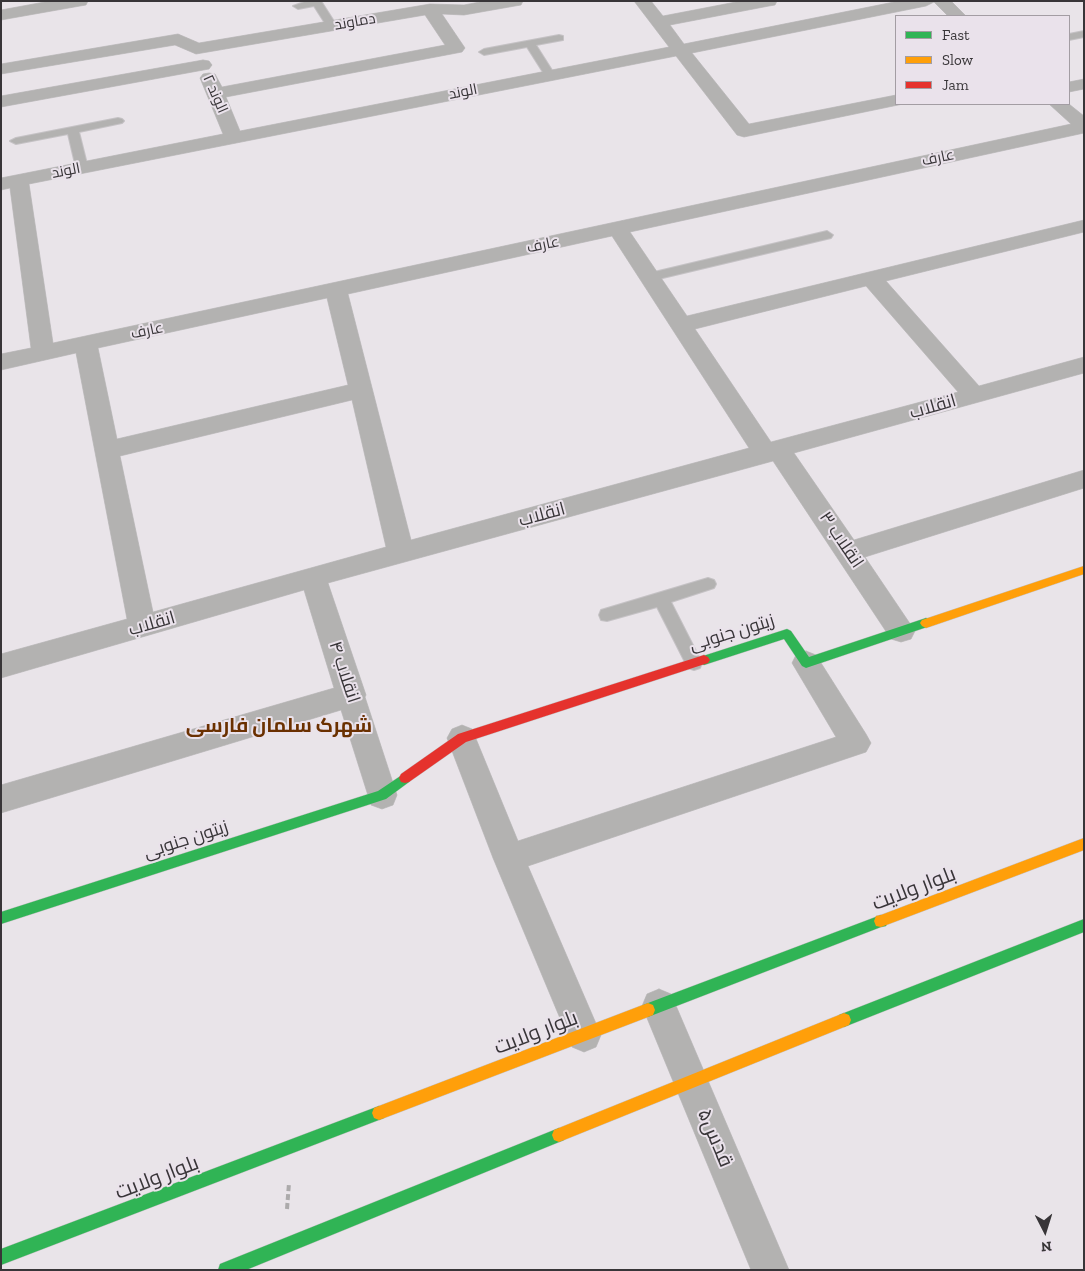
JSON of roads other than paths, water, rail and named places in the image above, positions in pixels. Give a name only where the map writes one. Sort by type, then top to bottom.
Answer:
[{"type":"street","points":[[1,15],[48,4],[80,1]]},
{"type":"street","name":"دماوند","points":[[1,102],[332,26],[430,9],[514,1]]},
{"type":"street","points":[[642,1],[744,131],[895,101]]},
{"type":"street","points":[[659,22],[769,1]]},
{"type":"street","name":"الوند","points":[[10,182],[926,1]]},
{"type":"street","points":[[941,1],[957,15]]},
{"type":"street","points":[[215,94],[456,48],[430,9]]},
{"type":"street","points":[[1,69],[178,39],[200,57]]},
{"type":"street","name":"الوند ۲","points":[[200,57],[234,138]]},
{"type":"street","points":[[1070,87],[1084,84]]},
{"type":"street","points":[[1059,105],[1084,126]]},
{"type":"street","name":"عارف","points":[[1,362],[1084,126]]},
{"type":"street","points":[[10,182],[43,353]]},
{"type":"street","points":[[681,325],[1084,226]]},
{"type":"street","name":"انقلاب ۳","points":[[617,228],[681,325],[773,452],[849,552],[901,631]]},
{"type":"street","points":[[871,278],[974,395]]},
{"type":"street","points":[[336,290],[401,553]]},
{"type":"street","points":[[86,344],[142,627]]},
{"type":"street","name":"انقلاب","points":[[1,666],[313,577],[773,452],[974,395],[1077,370]]},
{"type":"street","points":[[107,450],[361,390]]},
{"type":"street","points":[[849,552],[1084,479]]},
{"type":"street","points":[[508,858],[856,743],[806,663],[1084,570]]},
{"type":"street","name":"انقلاب ۴","points":[[313,577],[352,695],[382,795]]},
{"type":"street","name":"زیتون جنوبی","points":[[1,918],[382,795],[462,738],[694,663],[787,634],[806,663]]},
{"type":"street","points":[[1,799],[352,695]]},
{"type":"street","points":[[462,738],[508,858],[584,1035]]},
{"type":"street","name":"بلوار ولایت","points":[[1,1257],[1084,844]]},
{"type":"street","points":[[226,1270],[691,1081],[1084,925]]},
{"type":"street","name":"قدس۵","points":[[659,1006],[770,1270]]},
{"type":"lane","points":[[298,6],[320,2],[332,26]]},
{"type":"lane","points":[[1070,37],[1084,34]]},
{"type":"lane","points":[[484,52],[559,38]]},
{"type":"lane","points":[[530,43],[550,75]]},
{"type":"lane","points":[[16,141],[118,121]]},
{"type":"lane","points":[[73,130],[82,168]]},
{"type":"lane","points":[[650,278],[827,234]]},
{"type":"lane","points":[[607,615],[708,584]]},
{"type":"lane","points":[[661,599],[694,663]]},
{"type":"district","name":"شهرک سلمان فارسی","points":[[279,726]]}]
